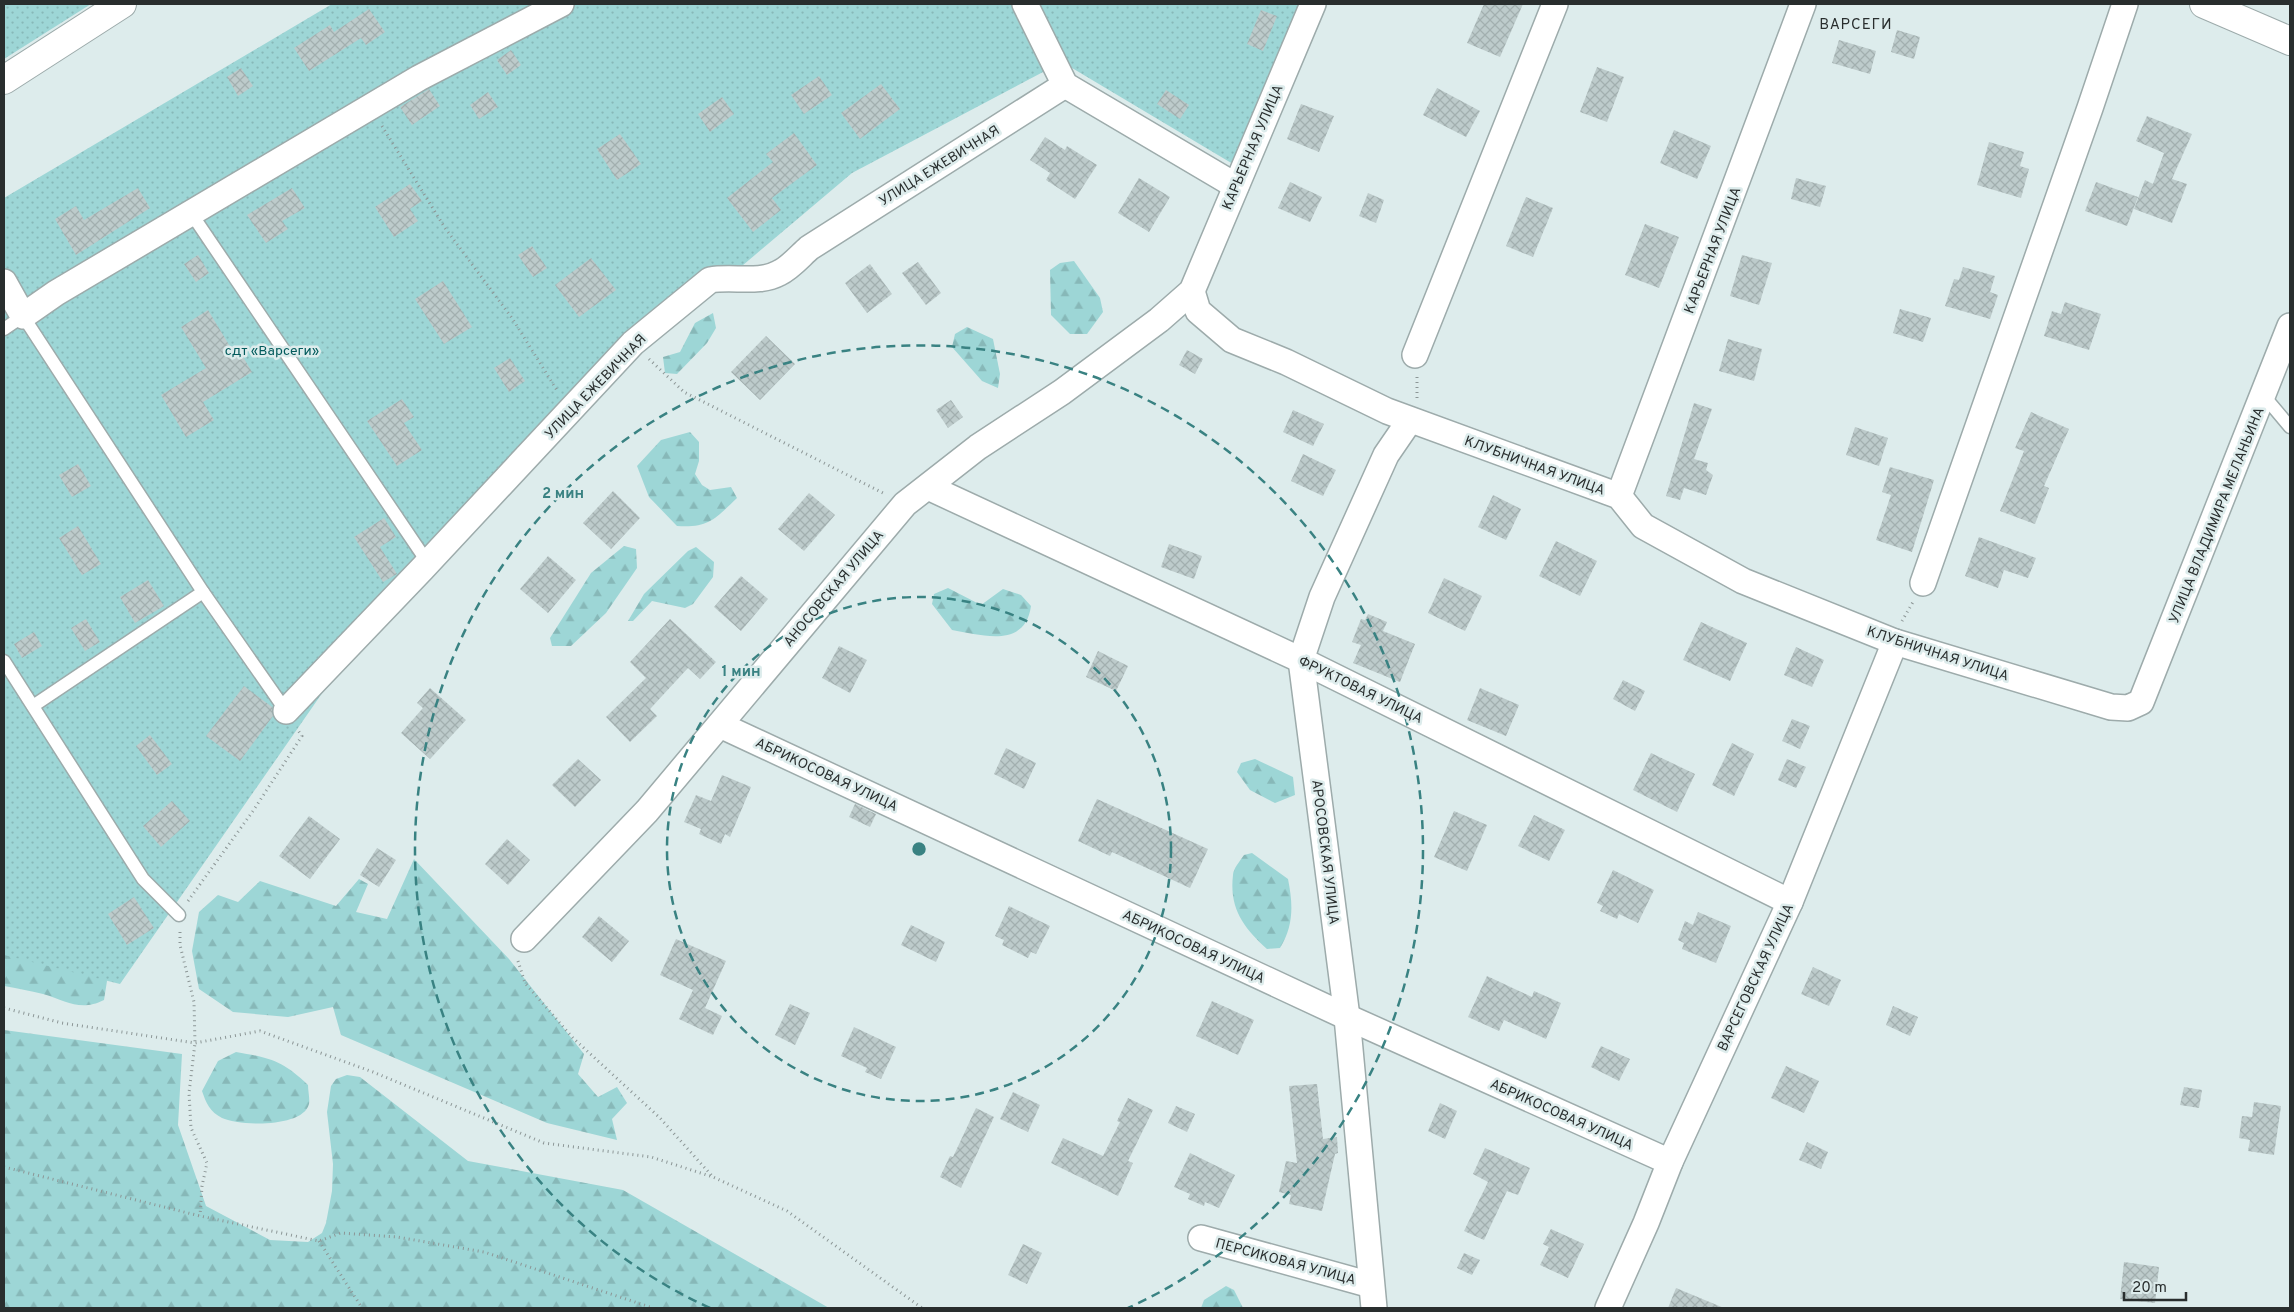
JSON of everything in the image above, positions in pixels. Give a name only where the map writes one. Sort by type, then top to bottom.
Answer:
[{"type":"main road","points":[[4,80],[122,4]]},
{"type":"main road","points":[[2204,4],[2290,41]]},
{"type":"street","points":[[4,282],[13,322],[56,293],[419,78],[561,4]]},
{"type":"street","points":[[1025,4],[1065,85],[1236,186]]},
{"type":"street","name":"КАРЬЕРНАЯ УЛИЦА","points":[[1192,291],[1313,4]]},
{"type":"street","points":[[1415,355],[1555,4]]},
{"type":"street","name":"КАРЬЕРНАЯ УЛИЦА","points":[[1619,496],[1803,4]]},
{"type":"street","points":[[1923,583],[2125,4]]},
{"type":"street","name":"УЛИЦА ЕЖЕВИЧНАЯ","points":[[286,711],[570,412],[632,343],[710,280],[724,278],[759,279],[780,273],[809,248],[1065,85]]},
{"type":"street","name":"КЛУБНИЧНАЯ УЛИЦА","points":[[1192,291],[1198,311],[1232,340],[1286,362],[1410,420],[1619,496],[1643,526],[1743,581],[1895,642],[2110,707],[2128,708],[2141,702]]},
{"type":"street","name":"АНОСОВСКАЯ УЛИЦА","points":[[524,939],[647,811],[840,579],[905,504],[978,447],[1084,375],[1158,320],[1192,291]]},
{"type":"street","name":"УЛИЦА ВЛАДИМИРА МЕЛАНЬИНА","points":[[2141,702],[2264,396],[2290,326]]},
{"type":"street","name":"АРОСОВСКАЯ УЛИЦА","points":[[1373,1296],[1348,1017],[1301,660],[1322,596],[1386,455],[1410,420]]},
{"type":"street","name":"ФРУКТОВАЯ УЛИЦА","points":[[928,487],[1301,660],[1790,902]]},
{"type":"street","name":"ВАРСЕГОВСКАЯ УЛИЦА","points":[[1608,1308],[1646,1223],[1670,1162],[1790,902],[1895,642]]},
{"type":"street","name":"АБРИКОСОВАЯ УЛИЦА","points":[[720,724],[1348,1017],[1670,1162]]},
{"type":"street","name":"ПЕРСИКОВАЯ УЛИЦА","points":[[1202,1238],[1373,1296]]},
{"type":"lane","points":[[191,213],[428,563]]},
{"type":"lane","points":[[13,322],[286,711]]},
{"type":"lane","points":[[2264,396],[2290,427]]},
{"type":"lane","points":[[33,706],[203,592]]},
{"type":"lane","points":[[4,661],[143,879],[179,914]]},
{"type":"path","points":[[370,107],[445,228],[512,318],[570,412]]},
{"type":"path","points":[[632,343],[684,392],[905,504]]},
{"type":"path","points":[[1410,420],[1418,396],[1418,379],[1414,368],[1415,355]]},
{"type":"path","points":[[1895,642],[1898,629],[1923,583]]},
{"type":"path","points":[[200,1216],[202,1186],[207,1163],[191,1128],[189,1093],[195,1043],[194,1002],[180,945],[179,914],[253,811],[302,736],[286,711]]},
{"type":"path","points":[[524,939],[517,959],[525,983],[574,1038],[660,1118],[713,1177]]},
{"type":"path","points":[[4,1008],[62,1023],[195,1043],[260,1031],[373,1072],[544,1143],[651,1157],[713,1177],[787,1211],[922,1308]]},
{"type":"path","points":[[4,1167],[200,1216],[319,1241],[340,1233],[397,1237],[484,1252],[653,1308]]},
{"type":"path","points":[[319,1241],[362,1308]]},
{"type":"green space","points":[[4,4],[91,4],[4,59]]},
{"type":"green space","name":"сдт «Варсеги»","points":[[332,4],[1301,4],[1238,167],[1062,62],[852,173],[646,347],[341,666],[120,984],[4,955],[4,198]]},
{"type":"green space","points":[[1074,261],[1100,298],[1103,312],[1087,334],[1070,334],[1051,315],[1050,270],[1060,263]]},
{"type":"green space","points":[[713,313],[716,328],[707,343],[677,374],[665,373],[663,357],[680,352],[695,323]]},
{"type":"green space","points":[[967,327],[993,339],[1000,374],[998,388],[982,381],[952,347],[955,334]]},
{"type":"green space","points":[[690,432],[699,442],[699,461],[695,474],[702,485],[710,490],[731,487],[737,498],[711,521],[704,524],[677,526],[649,497],[637,466],[661,440]]},
{"type":"green space","points":[[624,546],[636,549],[637,568],[606,613],[571,646],[552,646],[550,638],[591,573]]},
{"type":"green space","points":[[696,547],[714,562],[713,577],[693,604],[685,608],[652,601],[633,621],[628,621],[644,594],[688,551]]},
{"type":"green space","points":[[948,588],[981,605],[1003,589],[1021,595],[1031,606],[1027,620],[1020,629],[1011,634],[1001,636],[952,630],[932,604],[934,594]]},
{"type":"green space","points":[[1255,759],[1293,777],[1295,795],[1275,803],[1250,790],[1237,772],[1241,763]]},
{"type":"green space","points":[[1252,853],[1288,879],[1291,897],[1290,923],[1280,948],[1267,949],[1251,933],[1240,917],[1233,898],[1233,873],[1244,855]]},
{"type":"green space","points":[[414,859],[509,959],[584,1054],[578,1074],[598,1097],[617,1087],[627,1103],[612,1119],[617,1140],[547,1123],[341,1035],[333,1007],[288,1017],[233,1012],[199,989],[192,951],[199,912],[218,895],[238,902],[260,881],[336,906],[359,879],[368,884],[356,912],[387,919]]},
{"type":"green space","points":[[4,945],[103,963],[107,981],[104,1000],[88,1005],[80,1005],[43,994],[4,986]]},
{"type":"green space","points":[[4,1030],[182,1054],[178,1125],[206,1206],[270,1240],[308,1242],[322,1233],[326,1223],[332,1191],[333,1164],[327,1112],[331,1086],[336,1079],[347,1075],[360,1077],[468,1161],[623,1190],[829,1308],[4,1308]]},
{"type":"green space","points":[[236,1052],[275,1061],[299,1077],[308,1085],[309,1104],[304,1112],[283,1121],[270,1123],[230,1121],[214,1113],[202,1091],[218,1061]]},
{"type":"green space","points":[[1226,1286],[1234,1290],[1243,1308],[1201,1308],[1204,1300]]},
{"type":"building","points":[[1484,4],[1523,4],[1500,57],[1467,43]]},
{"type":"building","points":[[369,9],[385,32],[366,45],[361,38],[309,71],[294,48],[330,25],[334,32]]},
{"type":"building","points":[[1261,10],[1277,16],[1263,51],[1247,44]]},
{"type":"building","points":[[1897,30],[1920,37],[1914,59],[1891,52]]},
{"type":"building","points":[[1839,40],[1876,51],[1870,74],[1832,63]]},
{"type":"building","points":[[511,50],[521,65],[507,75],[497,60]]},
{"type":"building","points":[[1597,67],[1624,77],[1607,122],[1580,112]]},
{"type":"building","points":[[241,68],[253,86],[238,96],[227,77]]},
{"type":"building","points":[[819,76],[832,95],[804,114],[791,95]]},
{"type":"building","points":[[881,84],[900,109],[860,139],[841,113]]},
{"type":"building","points":[[1437,88],[1480,111],[1466,137],[1423,115]]},
{"type":"building","points":[[429,89],[440,106],[412,125],[400,107]]},
{"type":"building","points":[[1166,90],[1189,105],[1180,119],[1157,104]]},
{"type":"building","points":[[488,92],[498,107],[479,119],[470,105]]},
{"type":"building","points":[[722,97],[734,114],[710,132],[698,114]]},
{"type":"building","points":[[1301,104],[1334,116],[1319,152],[1287,139]]},
{"type":"building","points":[[2147,116],[2192,134],[2172,179],[2187,184],[2172,223],[2134,209],[2145,180],[2153,184],[2164,153],[2136,141]]},
{"type":"building","points":[[1674,130],[1711,146],[1697,179],[1660,163]]},
{"type":"building","points":[[794,133],[817,165],[772,198],[781,210],[753,232],[727,198],[773,162],[766,154]]},
{"type":"building","points":[[620,134],[641,164],[617,180],[597,149]]},
{"type":"building","points":[[1045,137],[1065,150],[1067,146],[1097,165],[1075,199],[1046,180],[1050,173],[1030,160]]},
{"type":"building","points":[[1989,142],[2024,152],[2020,166],[2029,169],[2021,198],[1977,185]]},
{"type":"building","points":[[1139,178],[1170,197],[1149,232],[1118,213]]},
{"type":"building","points":[[1796,178],[1826,186],[1820,207],[1791,199]]},
{"type":"building","points":[[1290,182],[1322,197],[1310,222],[1278,208]]},
{"type":"building","points":[[2096,182],[2138,197],[2127,226],[2085,211]]},
{"type":"building","points":[[410,184],[422,201],[410,209],[418,221],[394,237],[375,207]]},
{"type":"building","points":[[138,188],[150,208],[76,255],[55,219],[76,206],[84,220]]},
{"type":"building","points":[[292,188],[305,208],[282,221],[288,229],[266,243],[247,215]]},
{"type":"building","points":[[1368,193],[1384,200],[1376,223],[1359,216]]},
{"type":"building","points":[[1526,197],[1553,208],[1533,257],[1506,246]]},
{"type":"building","points":[[1645,224],[1679,237],[1659,288],[1625,275]]},
{"type":"building","points":[[532,246],[547,268],[533,277],[518,255]]},
{"type":"building","points":[[198,255],[209,273],[196,282],[184,264]]},
{"type":"building","points":[[1742,255],[1772,263],[1759,305],[1730,296]]},
{"type":"building","points":[[591,258],[616,290],[579,317],[555,285]]},
{"type":"building","points":[[918,262],[941,293],[926,305],[902,273]]},
{"type":"building","points":[[870,264],[892,294],[867,313],[845,283]]},
{"type":"building","points":[[1963,267],[1995,276],[1990,292],[1998,295],[1990,319],[1945,306],[1954,279],[1959,280]]},
{"type":"building","points":[[443,281],[472,327],[444,344],[415,299]]},
{"type":"building","points":[[2065,302],[2101,314],[2089,350],[2044,336],[2052,311],[2061,314]]},
{"type":"building","points":[[1900,309],[1931,318],[1923,342],[1893,333]]},
{"type":"building","points":[[208,310],[234,353],[239,350],[252,372],[203,402],[214,420],[186,437],[161,395],[206,368],[181,327]]},
{"type":"building","points":[[766,336],[795,364],[760,400],[731,372]]},
{"type":"building","points":[[1728,339],[1762,349],[1754,381],[1719,371]]},
{"type":"building","points":[[1187,350],[1203,359],[1195,374],[1179,365]]},
{"type":"building","points":[[510,358],[525,381],[509,392],[494,368]]},
{"type":"building","points":[[402,399],[414,417],[404,423],[422,450],[397,466],[367,421]]},
{"type":"building","points":[[951,400],[963,417],[948,428],[936,410]]},
{"type":"building","points":[[1694,403],[1712,409],[1694,459],[1708,463],[1706,470],[1713,475],[1706,495],[1684,488],[1680,500],[1666,496]]},
{"type":"building","points":[[1293,410],[1324,424],[1313,446],[1283,432]]},
{"type":"building","points":[[2031,412],[2069,429],[2044,486],[2049,488],[2035,524],[2000,511],[2024,451],[2015,448]]},
{"type":"building","points":[[1855,427],[1888,438],[1879,466],[1846,455]]},
{"type":"building","points":[[1303,454],[1336,470],[1323,496],[1291,481]]},
{"type":"building","points":[[78,464],[91,486],[72,497],[59,475]]},
{"type":"building","points":[[1890,467],[1934,480],[1912,552],[1876,540],[1891,495],[1882,492]]},
{"type":"building","points":[[613,491],[640,518],[611,549],[583,523]]},
{"type":"building","points":[[809,493],[835,515],[804,551],[778,529]]},
{"type":"building","points":[[1493,495],[1521,509],[1506,540],[1478,527]]},
{"type":"building","points":[[384,518],[396,537],[380,547],[397,574],[383,582],[354,537]]},
{"type":"building","points":[[78,526],[101,564],[82,575],[59,538]]},
{"type":"building","points":[[1979,537],[2036,558],[2028,578],[2004,570],[1998,588],[1965,576]]},
{"type":"building","points":[[1556,541],[1597,561],[1580,596],[1539,576]]},
{"type":"building","points":[[1169,544],[1202,556],[1194,579],[1161,567]]},
{"type":"building","points":[[548,556],[576,580],[548,613],[520,589]]},
{"type":"building","points":[[741,576],[768,599],[741,631],[714,607]]},
{"type":"building","points":[[1444,578],[1482,596],[1465,631],[1428,613]]},
{"type":"building","points":[[148,580],[164,606],[135,623],[120,597]]},
{"type":"building","points":[[1368,614],[1387,622],[1383,631],[1415,644],[1400,682],[1353,663],[1361,645],[1352,642],[1361,619],[1365,620]]},
{"type":"building","points":[[86,619],[100,642],[85,651],[71,628]]},
{"type":"building","points":[[670,619],[716,662],[700,679],[688,668],[650,709],[657,716],[630,742],[606,717],[646,678],[630,662]]},
{"type":"building","points":[[1701,622],[1747,643],[1730,681],[1683,660]]},
{"type":"building","points":[[34,632],[42,646],[22,658],[14,644]]},
{"type":"building","points":[[839,646],[867,660],[850,693],[822,678]]},
{"type":"building","points":[[1796,647],[1824,660],[1812,687],[1784,675]]},
{"type":"building","points":[[1098,651],[1128,666],[1116,691],[1086,677]]},
{"type":"building","points":[[1623,680],[1645,691],[1635,711],[1613,699]]},
{"type":"building","points":[[244,686],[272,707],[273,716],[240,761],[206,736]]},
{"type":"building","points":[[430,688],[466,720],[430,759],[401,733],[423,708],[417,703]]},
{"type":"building","points":[[1480,688],[1519,705],[1506,736],[1467,720]]},
{"type":"building","points":[[1792,719],[1810,726],[1800,749],[1782,741]]},
{"type":"building","points":[[150,735],[172,764],[157,775],[136,746]]},
{"type":"building","points":[[1732,743],[1754,754],[1734,796],[1712,785]]},
{"type":"building","points":[[1006,748],[1036,763],[1024,789],[994,774]]},
{"type":"building","points":[[1651,753],[1695,774],[1677,812],[1633,790]]},
{"type":"building","points":[[578,759],[601,780],[575,807],[552,785]]},
{"type":"building","points":[[1787,759],[1806,767],[1796,788],[1778,780]]},
{"type":"building","points":[[722,775],[751,787],[730,837],[725,834],[721,844],[699,834],[701,829],[684,822],[696,795],[711,801]]},
{"type":"building","points":[[1097,799],[1208,849],[1190,888],[1112,852],[1110,856],[1078,841]]},
{"type":"building","points":[[172,801],[190,821],[161,847],[143,826]]},
{"type":"building","points":[[855,804],[876,814],[870,827],[849,817]]},
{"type":"building","points":[[1454,811],[1487,825],[1467,871],[1434,857]]},
{"type":"building","points":[[1534,815],[1565,830],[1549,861],[1518,846]]},
{"type":"building","points":[[309,816],[340,839],[310,879],[279,856]]},
{"type":"building","points":[[507,839],[530,860],[508,885],[485,864]]},
{"type":"building","points":[[377,848],[396,860],[379,887],[360,875]]},
{"type":"building","points":[[1613,870],[1654,890],[1638,923],[1619,914],[1617,919],[1600,911],[1603,906],[1597,903]]},
{"type":"building","points":[[134,897],[154,928],[127,945],[108,914]]},
{"type":"building","points":[[1009,906],[1050,926],[1036,954],[1031,952],[1028,958],[1002,945],[1004,940],[995,936]]},
{"type":"building","points":[[1698,912],[1731,926],[1716,963],[1682,949],[1684,943],[1678,940],[1685,921],[1693,925]]},
{"type":"building","points":[[599,916],[629,941],[612,962],[582,937]]},
{"type":"building","points":[[911,925],[945,942],[936,962],[901,945]]},
{"type":"building","points":[[676,939],[726,961],[705,1008],[722,1016],[713,1035],[679,1019],[693,990],[660,975]]},
{"type":"building","points":[[1813,967],[1841,980],[1829,1006],[1801,994]]},
{"type":"building","points":[[1487,976],[1532,997],[1534,991],[1561,1003],[1546,1039],[1504,1020],[1499,1031],[1468,1017]]},
{"type":"building","points":[[1212,1001],[1254,1020],[1238,1055],[1196,1036]]},
{"type":"building","points":[[790,1004],[810,1013],[795,1045],[775,1035]]},
{"type":"building","points":[[1893,1006],[1918,1017],[1910,1036],[1886,1025]]},
{"type":"building","points":[[854,1027],[896,1047],[881,1079],[865,1072],[867,1068],[841,1056]]},
{"type":"building","points":[[1601,1046],[1630,1059],[1619,1081],[1591,1067]]},
{"type":"building","points":[[1786,1066],[1819,1081],[1804,1113],[1771,1098]]},
{"type":"building","points":[[1317,1084],[1323,1139],[1337,1137],[1338,1153],[1335,1154],[1322,1211],[1289,1204],[1291,1195],[1279,1192],[1286,1161],[1297,1163],[1289,1086]]},
{"type":"building","points":[[2184,1087],[2202,1090],[2199,1108],[2180,1105]]},
{"type":"building","points":[[1013,1092],[1040,1105],[1028,1132],[1000,1119]]},
{"type":"building","points":[[1128,1098],[1153,1110],[1128,1161],[1133,1163],[1118,1196],[1051,1163],[1063,1138],[1103,1156],[1120,1122],[1117,1121]]},
{"type":"building","points":[[2254,1102],[2281,1106],[2274,1155],[2248,1151],[2250,1140],[2239,1138],[2242,1116],[2252,1117]]},
{"type":"building","points":[[1440,1103],[1457,1111],[1445,1139],[1428,1131]]},
{"type":"building","points":[[1176,1106],[1195,1114],[1187,1132],[1168,1123]]},
{"type":"building","points":[[976,1108],[994,1117],[961,1188],[940,1177],[950,1156],[953,1157]]},
{"type":"building","points":[[1807,1142],[1828,1152],[1821,1169],[1799,1160]]},
{"type":"building","points":[[1485,1148],[1530,1168],[1518,1195],[1507,1191],[1484,1240],[1464,1231],[1488,1182],[1473,1174]]},
{"type":"building","points":[[1190,1153],[1235,1175],[1219,1208],[1205,1202],[1204,1206],[1188,1199],[1190,1194],[1174,1187]]},
{"type":"building","points":[[1551,1229],[1584,1244],[1568,1278],[1540,1265],[1549,1247],[1543,1244]]},
{"type":"building","points":[[1023,1244],[1042,1253],[1027,1284],[1008,1275]]},
{"type":"building","points":[[1464,1253],[1480,1260],[1472,1275],[1457,1268]]},
{"type":"building","points":[[2124,1262],[2159,1267],[2155,1303],[2120,1299]]},
{"type":"building","points":[[1676,1288],[1724,1308],[1668,1308]]},
{"type":"district","name":"ВАРСЕГИ","points":[[1856,24]]}]
